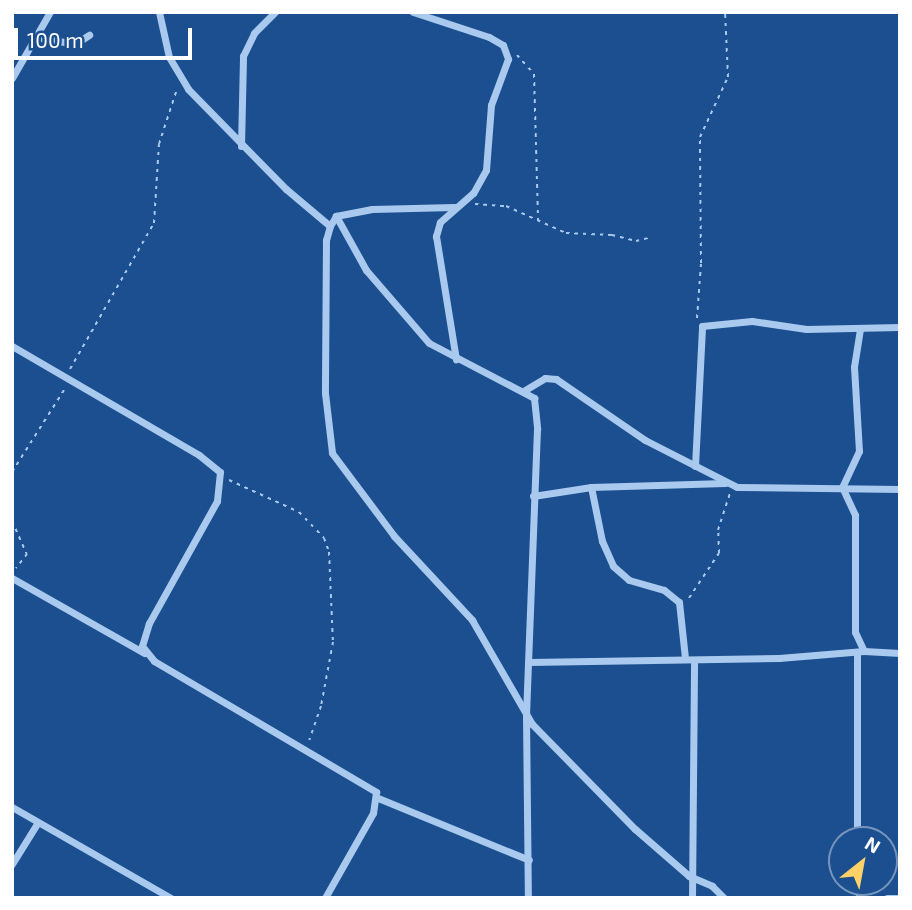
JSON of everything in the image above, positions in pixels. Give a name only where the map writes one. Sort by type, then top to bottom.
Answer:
[{"type":"street","points":[[12,78],[50,12]]},
{"type":"street","points":[[159,12],[169,57],[183,79],[241,146],[330,226]]},
{"type":"street","points":[[241,146],[243,56],[254,33],[275,12]]},
{"type":"street","points":[[412,12],[489,37],[506,50],[508,59],[491,105],[486,170],[473,193],[440,222],[436,236],[456,359]]},
{"type":"street","points":[[36,37],[75,44],[89,35]]},
{"type":"street","points":[[458,204],[372,209],[336,216],[330,226],[326,240],[325,393],[332,453],[394,536],[472,620],[497,657],[526,716],[615,809],[693,879],[712,886],[724,898]]},
{"type":"street","points":[[336,216],[366,270],[402,317],[429,343],[456,359],[525,390],[536,408],[526,716],[528,898]]},
{"type":"street","points":[[695,466],[699,328],[711,322],[752,321],[806,329],[900,327]]},
{"type":"street","points":[[842,487],[859,451],[854,367],[860,328]]},
{"type":"street","points":[[12,346],[211,463],[222,477],[217,501],[149,624],[142,641],[144,653]]},
{"type":"street","points":[[525,390],[545,378],[556,379],[645,440],[729,484]]},
{"type":"street","points":[[533,496],[592,487],[729,484],[900,489]]},
{"type":"street","points":[[592,487],[603,541],[613,565],[629,580],[674,595],[681,611],[680,641],[689,659],[692,898]]},
{"type":"street","points":[[842,487],[855,515],[855,632],[861,652],[857,826]]},
{"type":"street","points":[[13,578],[144,653],[305,752],[371,786],[378,798],[529,860]]},
{"type":"street","points":[[529,662],[900,653]]},
{"type":"street","points":[[325,898],[378,798]]},
{"type":"street","points":[[12,807],[171,898]]},
{"type":"street","points":[[12,864],[38,822]]},
{"type":"street","points":[[887,898],[900,898]]},
{"type":"path","points":[[699,328],[700,137],[728,77],[725,12]]},
{"type":"path","points":[[506,50],[524,59],[534,74],[538,220]]},
{"type":"path","points":[[12,471],[55,401],[71,382],[76,353],[154,223],[159,144],[170,102],[183,79]]},
{"type":"path","points":[[458,204],[506,206],[566,233],[612,235],[636,242],[652,237]]},
{"type":"path","points":[[222,477],[299,512],[324,538],[329,552],[332,642],[321,706],[305,752]]},
{"type":"path","points":[[681,611],[719,553],[718,530],[729,484]]},
{"type":"path","points":[[12,521],[27,554],[13,578]]}]
